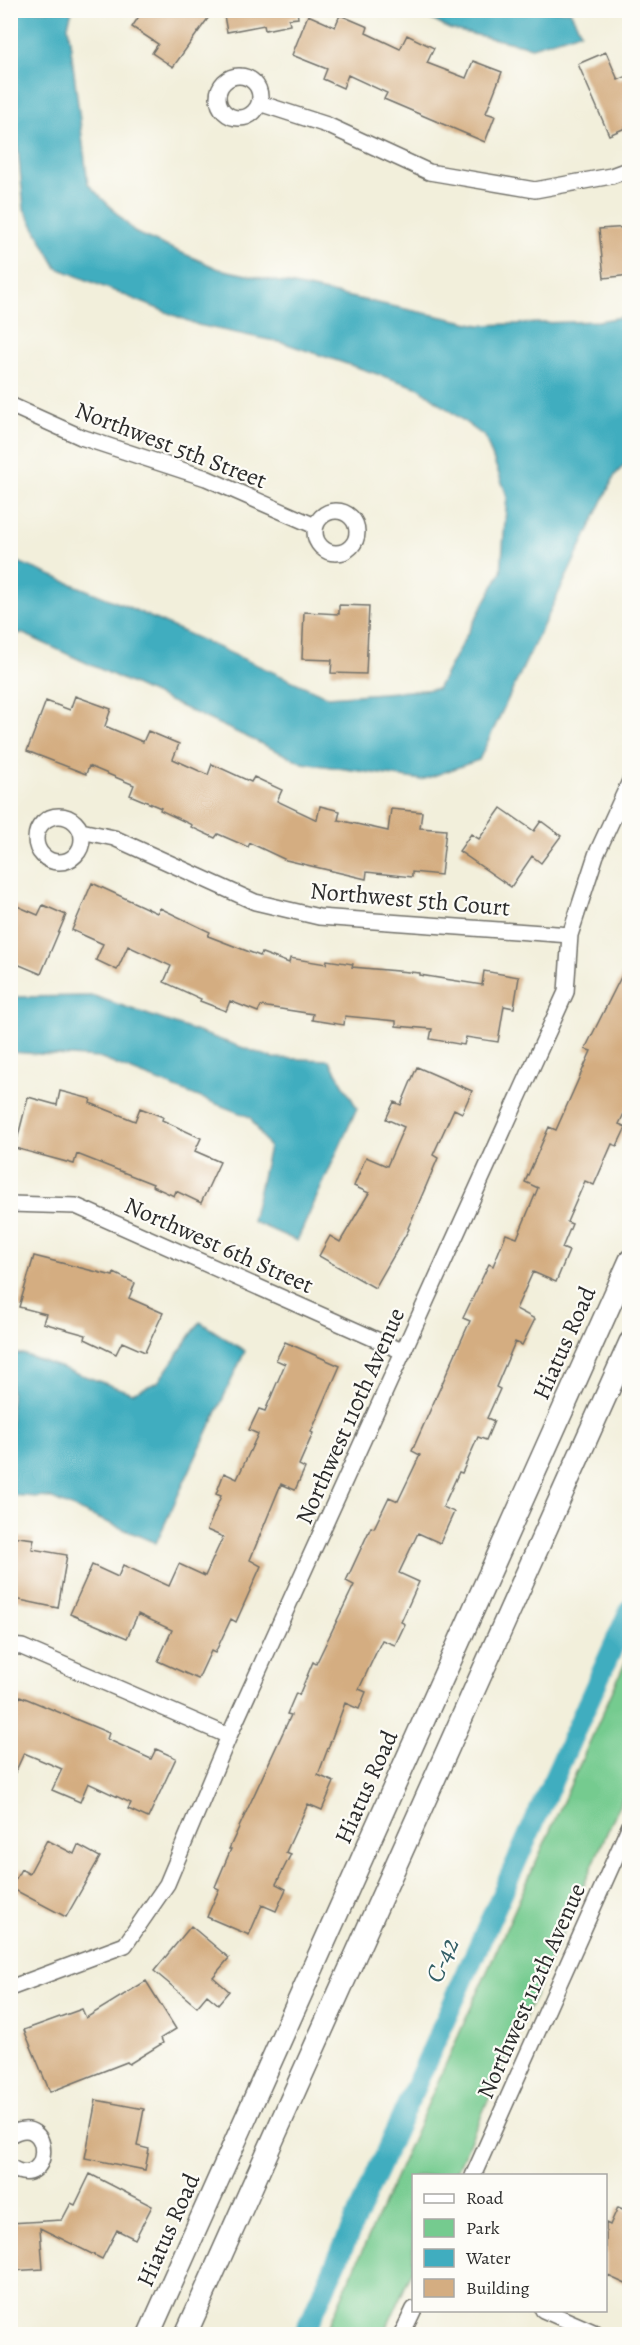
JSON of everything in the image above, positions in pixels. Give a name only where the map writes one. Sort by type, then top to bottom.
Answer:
[{"type":"main road","name":"Hiatus Road","points":[[149,2334],[630,1260]]},
{"type":"main road","points":[[186,2334],[630,1342]]},
{"type":"street","points":[[260,103],[327,125],[429,172],[535,190],[611,176],[630,170]]},
{"type":"street","name":"Northwest 5th Street","points":[[10,405],[81,437],[206,478],[315,526]]},
{"type":"street","name":"Northwest 110th Avenue","points":[[10,1988],[125,1945],[167,1884],[230,1737],[566,992],[570,935],[596,855],[630,781]]},
{"type":"street","name":"Northwest 5th Court","points":[[81,831],[114,838],[255,902],[318,917],[570,935]]},
{"type":"street","name":"Northwest 6th Street","points":[[10,1204],[76,1206],[404,1352]]},
{"type":"street","points":[[10,1646],[22,1647],[230,1737]]},
{"type":"street","name":"Northwest 112th Avenue","points":[[473,2174],[627,1835]]},
{"type":"street","points":[[10,2167],[22,2172],[28,2171],[40,2164],[44,2152],[44,2145],[36,2135],[30,2131],[12,2129]]},
{"type":"street","points":[[402,2334],[413,2312]]},
{"type":"street","points":[[548,2312],[598,2334]]},
{"type":"green space","points":[[629,1654],[629,1783],[455,2174],[412,2174],[412,2271],[384,2334],[325,2334]]},
{"type":"water","points":[[11,10],[72,11],[68,25],[88,184],[136,233],[219,269],[480,325],[598,321],[629,316],[629,460],[615,475],[479,760],[422,780],[303,763],[22,633],[11,635],[11,559],[126,606],[328,697],[437,689],[501,572],[507,496],[485,437],[419,388],[284,343],[198,325],[57,268],[24,209],[11,81]]},
{"type":"water","points":[[416,11],[570,11],[581,32],[532,47],[449,29]]},
{"type":"water","points":[[94,996],[273,1058],[329,1060],[357,1108],[297,1241],[252,1221],[269,1147],[250,1117],[99,1058],[11,1052],[11,997]]},
{"type":"water","points":[[200,1322],[245,1351],[156,1543],[50,1498],[11,1495],[11,1354],[23,1354],[132,1393],[158,1382]]},
{"type":"building","points":[[143,10],[214,10],[173,67],[152,53],[158,44],[132,27]]},
{"type":"building","points":[[223,10],[297,10],[298,18],[289,19],[290,25],[265,30],[264,25],[227,32]]},
{"type":"building","points":[[308,15],[335,27],[340,15],[368,27],[366,33],[400,49],[407,35],[434,48],[427,63],[466,78],[473,61],[502,72],[486,113],[495,116],[485,142],[384,99],[387,93],[348,75],[343,88],[323,79],[327,69],[292,55]]},
{"type":"building","points":[[606,52],[618,80],[630,75],[630,126],[609,135],[578,64]]},
{"type":"building","points":[[630,227],[630,275],[604,278],[599,229]]},
{"type":"building","points":[[339,605],[369,606],[366,674],[331,673],[332,660],[302,659],[304,612],[339,614]]},
{"type":"building","points":[[75,696],[111,709],[105,726],[143,742],[148,731],[179,744],[173,759],[208,775],[212,764],[251,782],[254,777],[282,790],[277,801],[317,820],[320,806],[340,811],[338,820],[388,831],[391,809],[422,812],[420,828],[446,830],[441,875],[412,872],[412,877],[367,872],[366,879],[286,860],[250,843],[248,847],[218,834],[215,838],[191,827],[192,825],[160,810],[161,808],[130,795],[134,785],[89,766],[86,774],[27,751],[46,701],[70,710]]},
{"type":"building","points":[[501,808],[534,831],[541,821],[561,836],[541,863],[532,856],[511,887],[459,851],[471,834],[479,839]]},
{"type":"building","points":[[92,883],[157,913],[160,908],[210,932],[208,936],[260,956],[262,953],[289,963],[290,958],[326,964],[327,960],[353,964],[352,967],[420,973],[420,975],[482,985],[484,971],[519,977],[514,1008],[504,1006],[498,1042],[466,1037],[464,1045],[430,1039],[432,1029],[396,1026],[396,1021],[345,1016],[344,1025],[312,1020],[313,1014],[261,1006],[258,1012],[230,1001],[226,1011],[200,1001],[201,999],[164,982],[171,966],[128,946],[117,970],[96,960],[103,944],[72,930]]},
{"type":"building","points":[[10,903],[38,915],[43,905],[66,915],[41,974],[10,961]]},
{"type":"building","points":[[630,959],[630,1101],[619,1124],[626,1127],[617,1146],[612,1144],[594,1185],[585,1181],[567,1222],[572,1224],[562,1248],[569,1251],[556,1282],[533,1272],[516,1309],[535,1319],[522,1345],[515,1342],[496,1387],[500,1389],[487,1418],[494,1421],[486,1440],[478,1437],[443,1507],[454,1512],[440,1543],[418,1533],[399,1573],[419,1582],[401,1622],[405,1624],[395,1645],[382,1640],[359,1689],[366,1692],[359,1709],[345,1703],[318,1775],[334,1782],[322,1810],[308,1804],[286,1852],[291,1854],[276,1884],[286,1889],[276,1911],[262,1905],[249,1935],[207,1917],[219,1889],[215,1887],[231,1849],[229,1849],[291,1715],[287,1714],[296,1693],[299,1695],[313,1662],[316,1664],[354,1585],[346,1581],[371,1527],[374,1528],[389,1497],[398,1501],[420,1455],[412,1451],[470,1321],[463,1318],[489,1264],[493,1266],[506,1234],[517,1238],[538,1188],[525,1182],[549,1127],[556,1130],[591,1051],[585,1049]]},
{"type":"building","points":[[417,1067],[472,1091],[462,1113],[454,1109],[433,1155],[438,1158],[409,1229],[375,1288],[319,1256],[330,1236],[340,1242],[369,1193],[354,1186],[366,1157],[387,1166],[404,1127],[386,1119],[394,1102],[401,1105]]},
{"type":"building","points":[[60,1091],[91,1099],[90,1103],[135,1121],[140,1108],[163,1117],[162,1120],[201,1138],[195,1151],[220,1162],[201,1203],[176,1191],[174,1196],[152,1186],[153,1184],[77,1154],[74,1164],[15,1148],[28,1097],[57,1105]]},
{"type":"building","points":[[34,1256],[113,1276],[114,1273],[135,1283],[129,1298],[163,1313],[145,1352],[122,1342],[116,1354],[85,1339],[86,1335],[43,1323],[46,1314],[19,1307]]},
{"type":"building","points":[[285,1342],[340,1366],[299,1465],[305,1468],[295,1490],[281,1484],[250,1560],[261,1566],[236,1622],[231,1619],[215,1653],[211,1651],[198,1679],[158,1661],[172,1630],[138,1614],[127,1638],[70,1614],[92,1565],[118,1577],[123,1565],[169,1586],[179,1564],[205,1576],[223,1537],[207,1530],[221,1496],[216,1494],[224,1473],[237,1479],[258,1434],[249,1430],[259,1409],[265,1411],[285,1364],[276,1360]]},
{"type":"building","points":[[10,1536],[34,1539],[32,1549],[67,1555],[58,1608],[10,1598]]},
{"type":"building","points":[[10,1695],[19,1699],[20,1696],[109,1733],[107,1739],[151,1759],[156,1749],[176,1758],[148,1818],[128,1809],[131,1803],[88,1783],[80,1802],[52,1790],[62,1769],[24,1753],[10,1784]]},
{"type":"building","points":[[47,1840],[74,1854],[78,1845],[100,1857],[66,1917],[11,1888],[21,1869],[29,1874]]},
{"type":"building","points":[[191,1926],[229,1958],[213,1977],[229,1991],[218,2004],[207,1995],[197,2007],[154,1971]]},
{"type":"building","points":[[146,1981],[176,2029],[161,2038],[163,2043],[129,2064],[127,2062],[50,2092],[24,2030],[82,2009],[86,2018]]},
{"type":"building","points":[[96,2100],[144,2109],[137,2146],[149,2149],[145,2170],[85,2158]]},
{"type":"building","points":[[90,2174],[152,2206],[135,2239],[117,2230],[102,2259],[40,2228],[43,2269],[10,2271],[10,2223],[62,2220],[71,2203],[75,2205]]},
{"type":"building","points":[[618,2207],[630,2212],[630,2286],[607,2275],[607,2224],[610,2225]]},
{"type":"waterway","name":"C-42","points":[[304,2334],[630,1609]]}]
